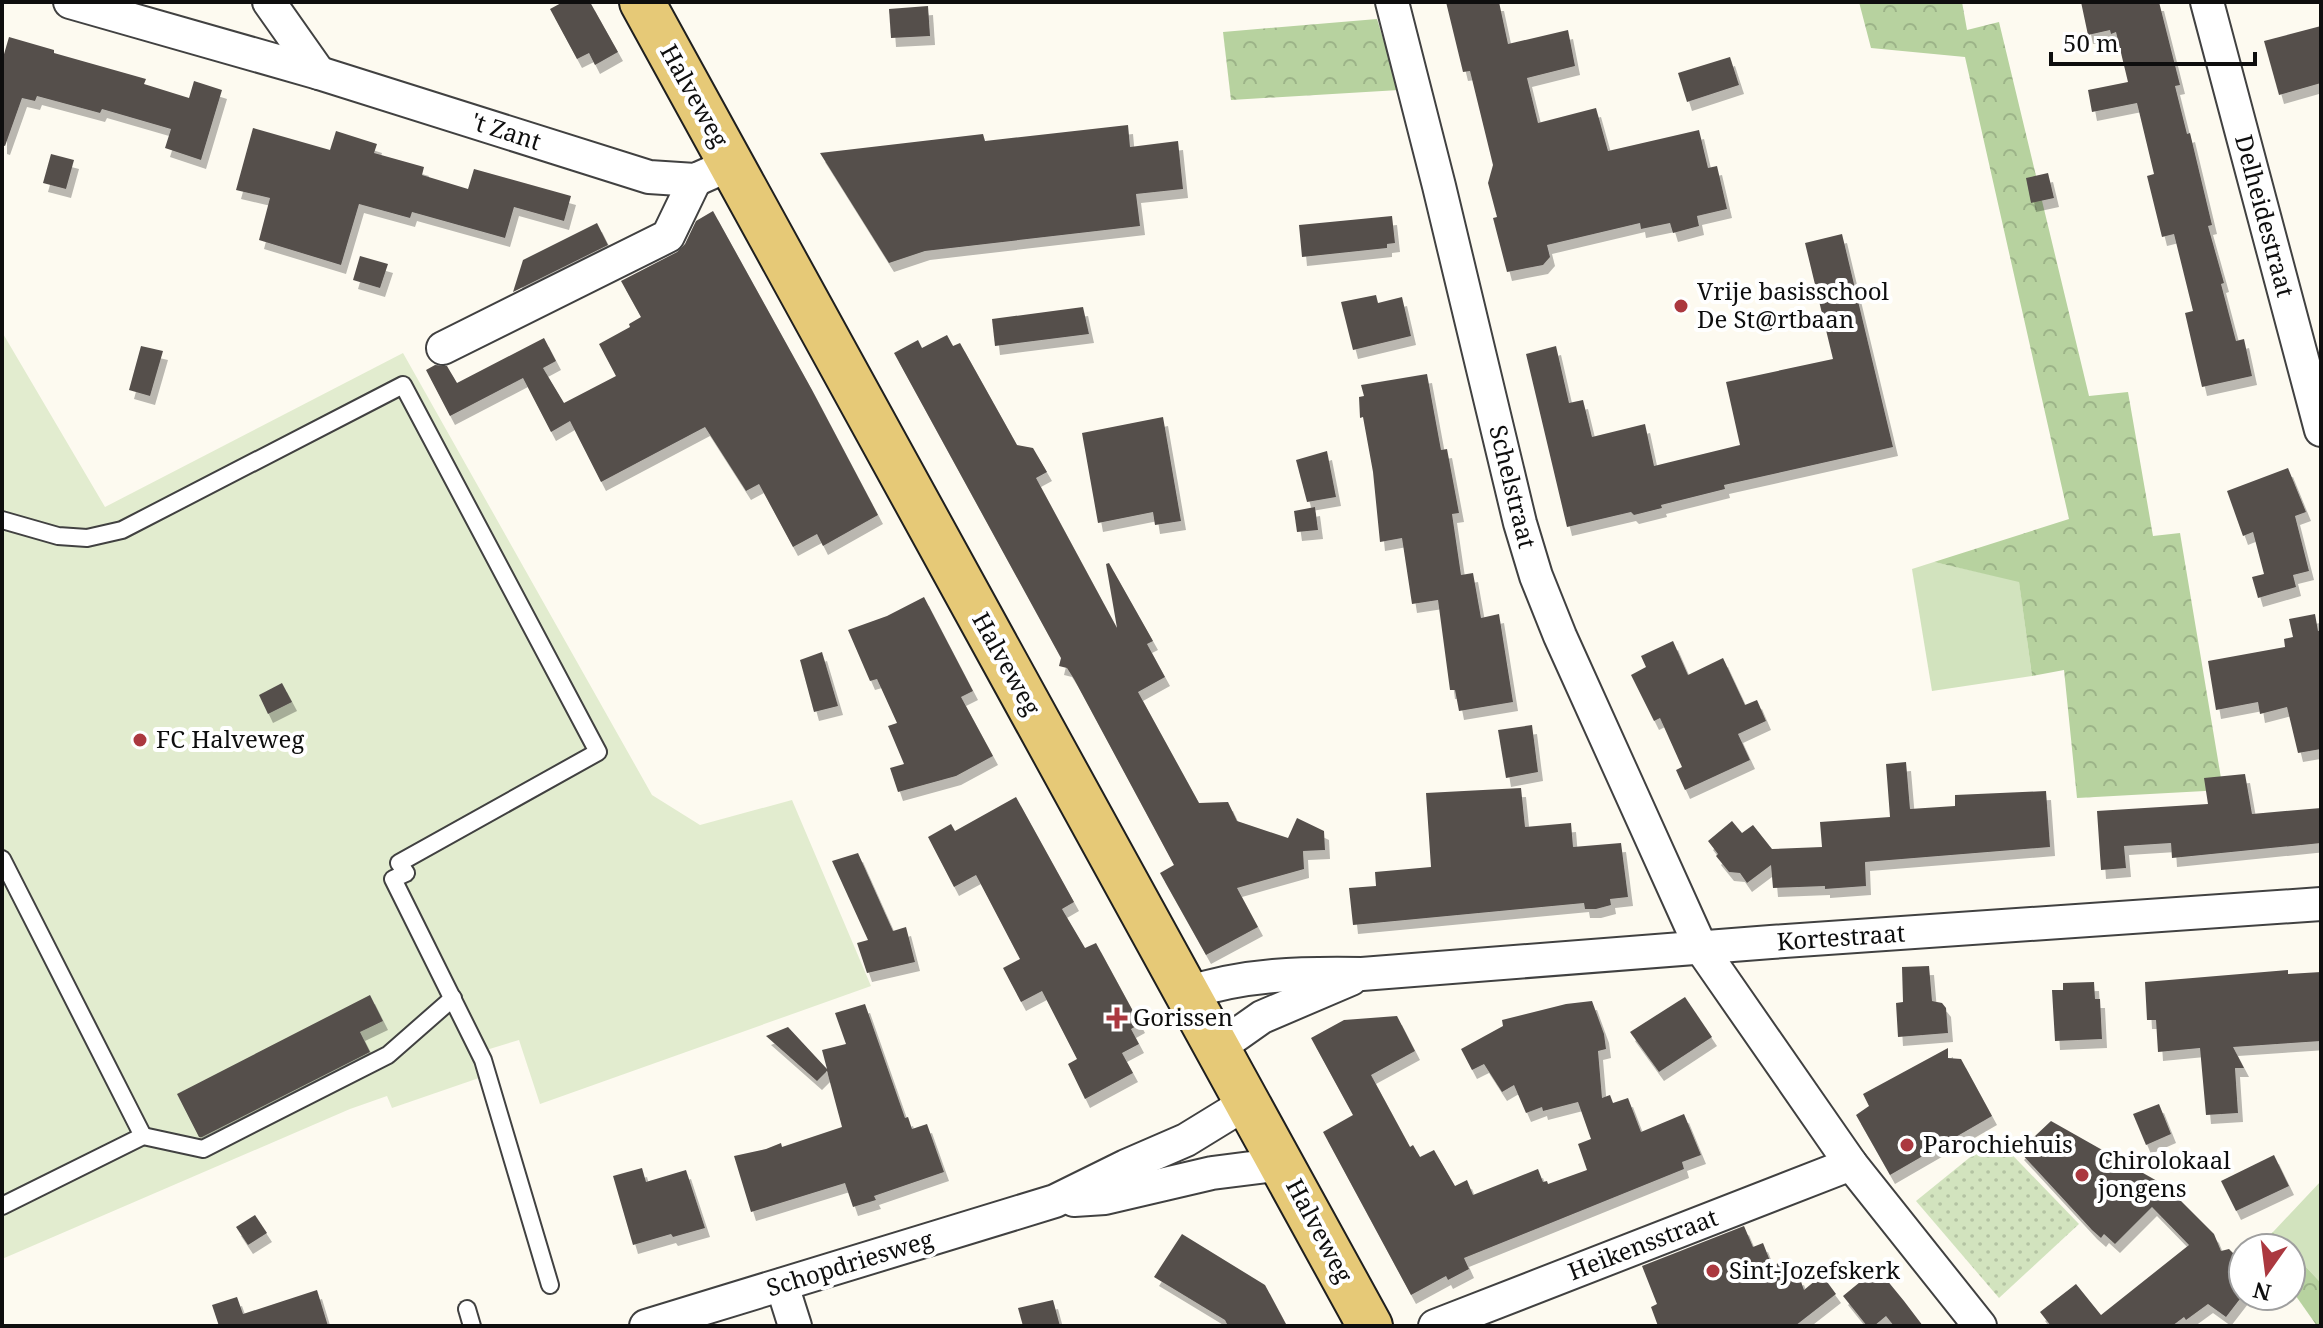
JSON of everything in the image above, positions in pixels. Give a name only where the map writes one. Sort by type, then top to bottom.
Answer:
[{"type":"main road","name":"Halveweg","points":[[642,2],[713,172],[1188,993],[1370,1326]]},
{"type":"street","name":"'t Zant","points":[[70,2],[319,73],[649,177],[713,172]]},
{"type":"street","points":[[269,2],[319,73]]},
{"type":"street","name":"Schelstraat","points":[[1392,2],[1520,523],[1536,576],[1701,948]]},
{"type":"street","name":"Delheidestraat","points":[[2207,2],[2321,430]]},
{"type":"street","points":[[443,348],[668,236],[713,172]]},
{"type":"street","name":"Kortestraat","points":[[1188,993],[1219,983],[1260,977],[1362,974],[2321,904]]},
{"type":"street","points":[[1701,948],[1851,1164],[1980,1326]]},
{"type":"street","name":"Kortestraat","points":[[1218,1048],[1262,1017],[1362,974]]},
{"type":"street","name":"Schopdriesweg","points":[[646,1326],[1055,1201],[1186,1140],[1248,1102]]},
{"type":"street","name":"Schopdriesweg","points":[[1055,1201],[1105,1198],[1212,1173],[1283,1164]]},
{"type":"street","name":"Heikensstraat","points":[[1435,1326],[1851,1164]]},
{"type":"street","points":[[782,1285],[795,1326]]},
{"type":"lane","points":[[2,520],[58,536],[87,538],[122,530],[403,385],[598,752],[399,863],[406,873],[393,879],[483,1060],[550,1285]]},
{"type":"lane","points":[[2,859],[143,1136]]},
{"type":"lane","points":[[2,1206],[143,1136],[203,1149],[388,1055],[453,998]]},
{"type":"green space","points":[[1859,2],[1962,2],[1967,30],[1999,22],[2089,396],[2128,392],[2153,536],[2180,533],[2223,790],[2077,798],[2064,670],[2032,676],[2019,582],[1934,562],[2069,519],[1965,57],[1871,48]]},
{"type":"green space","points":[[1377,19],[1399,90],[1231,100],[1223,32]]},
{"type":"green space","points":[[2,332],[105,507],[403,353],[652,795],[700,825],[792,800],[871,986],[540,1104],[519,1040],[483,1051],[479,1078],[392,1108],[387,1096],[350,1109],[2,1259]]},
{"type":"green space","points":[[1934,562],[2019,581],[2032,676],[1932,691],[1912,569]]},
{"type":"green space","points":[[1995,1137],[2079,1224],[1999,1298],[1916,1201]]},
{"type":"green space","points":[[2321,1181],[2321,1283],[2307,1268],[2307,1232],[2273,1232]]},
{"type":"green space","points":[[2307,1268],[2321,1283],[2321,1326],[2317,1326],[2307,1312]]},
{"type":"building","points":[[563,2],[590,2],[618,52],[595,65],[589,53],[577,59],[550,9]]},
{"type":"building","points":[[1446,2],[1499,2],[1508,44],[1568,30],[1575,66],[1527,78],[1538,123],[1596,108],[1608,151],[1699,130],[1708,168],[1717,166],[1727,209],[1697,216],[1699,226],[1673,233],[1670,223],[1641,229],[1640,223],[1547,245],[1550,257],[1543,265],[1507,272],[1493,218],[1497,217],[1488,183],[1493,165],[1470,71],[1463,72]]},
{"type":"building","points":[[2081,2],[2159,2],[2180,85],[2175,86],[2187,134],[2190,133],[2212,225],[2208,226],[2224,283],[2221,284],[2236,341],[2244,339],[2252,376],[2202,387],[2185,313],[2193,311],[2174,234],[2162,237],[2147,176],[2154,174],[2137,103],[2092,112],[2088,90],[2128,82],[2116,32],[2111,34],[2110,30],[2088,35]]},
{"type":"building","points":[[928,6],[930,36],[891,38],[889,9]]},
{"type":"building","points":[[2321,26],[2321,83],[2279,95],[2264,41]]},
{"type":"building","points":[[9,37],[146,79],[144,84],[189,98],[194,81],[222,90],[201,160],[165,148],[171,129],[102,109],[100,113],[37,96],[35,101],[22,98],[5,146],[2,145],[2,61]]},
{"type":"building","points":[[1730,57],[1739,85],[1687,102],[1678,73]]},
{"type":"building","points":[[1128,125],[1130,147],[1178,141],[1183,189],[1136,194],[1140,226],[925,251],[889,263],[820,153],[983,134],[985,141]]},
{"type":"building","points":[[253,128],[330,150],[336,131],[377,144],[374,153],[424,167],[422,175],[468,189],[474,169],[571,196],[564,221],[514,207],[505,238],[412,212],[410,218],[359,204],[341,265],[259,240],[270,198],[236,190]]},
{"type":"building","points":[[51,154],[74,160],[66,189],[43,183]]},
{"type":"building","points":[[2048,173],[2054,198],[2031,203],[2026,178]]},
{"type":"building","points":[[713,211],[878,515],[823,546],[817,534],[793,547],[759,484],[746,491],[705,427],[601,482],[570,421],[551,432],[523,378],[450,416],[426,370],[435,365],[447,366],[457,383],[544,338],[556,361],[543,368],[564,403],[616,376],[599,344],[630,327],[629,324],[641,317],[621,281],[677,252],[685,244],[696,221]]},
{"type":"building","points":[[1392,216],[1395,243],[1387,244],[1387,248],[1302,257],[1299,225]]},
{"type":"building","points":[[597,223],[608,245],[513,292],[523,260]]},
{"type":"building","points":[[1842,234],[1893,447],[1724,485],[1725,489],[1634,515],[1631,512],[1567,527],[1526,354],[1556,346],[1569,403],[1583,400],[1592,437],[1645,424],[1654,466],[1740,445],[1726,382],[1833,359],[1805,243]]},
{"type":"building","points":[[360,256],[388,264],[380,288],[353,280]]},
{"type":"building","points":[[1376,295],[1378,303],[1402,297],[1411,336],[1353,350],[1341,302]]},
{"type":"building","points":[[1083,307],[1089,334],[995,346],[992,319]]},
{"type":"building","points":[[947,335],[953,346],[960,343],[1017,445],[1033,448],[1047,472],[1036,478],[1117,628],[1106,564],[1109,563],[1153,641],[1147,644],[1165,677],[1138,692],[1199,803],[1228,802],[1237,821],[1288,838],[1297,818],[1324,831],[1325,850],[1303,851],[1304,869],[1237,888],[1258,927],[1206,955],[1160,873],[1174,865],[1074,679],[1067,668],[1059,666],[1061,658],[894,353],[918,340],[922,348]]},
{"type":"building","points":[[141,346],[163,351],[150,396],[129,390]]},
{"type":"building","points":[[1427,374],[1441,450],[1447,449],[1459,513],[1452,514],[1461,575],[1473,573],[1481,618],[1499,614],[1513,702],[1459,711],[1455,690],[1450,690],[1438,600],[1412,604],[1402,538],[1380,542],[1373,472],[1363,417],[1360,418],[1359,397],[1364,396],[1361,385]]},
{"type":"building","points":[[1163,417],[1181,521],[1155,525],[1153,512],[1098,523],[1082,433]]},
{"type":"building","points":[[1327,451],[1336,497],[1307,502],[1296,460]]},
{"type":"building","points":[[2288,468],[2306,512],[2295,516],[2309,571],[2293,575],[2296,587],[2258,598],[2252,577],[2264,574],[2253,532],[2243,536],[2227,491]]},
{"type":"building","points":[[1315,507],[1318,530],[1297,532],[1294,511]]},
{"type":"building","points":[[924,597],[973,691],[961,697],[993,756],[956,776],[898,792],[890,768],[904,764],[888,726],[897,723],[877,679],[870,681],[848,630],[887,616]]},
{"type":"building","points":[[2315,614],[2318,631],[2321,630],[2321,749],[2298,753],[2287,707],[2260,714],[2258,702],[2216,710],[2208,661],[2285,647],[2284,639],[2293,637],[2289,619]]},
{"type":"building","points":[[1673,641],[1688,675],[1723,658],[1745,705],[1757,700],[1766,721],[1738,734],[1750,760],[1685,790],[1676,770],[1682,767],[1660,718],[1654,721],[1631,675],[1646,667],[1641,656]]},
{"type":"building","points":[[822,652],[838,706],[814,712],[800,660]]},
{"type":"building","points":[[282,683],[292,702],[268,714],[259,695]]},
{"type":"building","points":[[1532,725],[1538,772],[1506,778],[1498,730]]},
{"type":"building","points":[[1906,762],[1910,809],[1955,806],[1955,795],[2046,791],[2050,847],[1865,862],[1866,886],[1825,889],[1825,886],[1773,888],[1771,865],[1747,883],[1740,873],[1729,872],[1708,841],[1732,821],[1742,833],[1753,825],[1772,849],[1822,847],[1820,822],[1890,817],[1886,764]]},
{"type":"building","points":[[2245,774],[2252,814],[2321,808],[2321,843],[2172,858],[2171,843],[2124,846],[2126,868],[2101,870],[2097,811],[2208,804],[2204,778]]},
{"type":"building","points":[[1521,788],[1525,827],[1571,823],[1573,847],[1621,843],[1628,897],[1610,899],[1611,905],[1596,909],[1585,909],[1584,903],[1353,925],[1349,888],[1376,886],[1375,872],[1431,867],[1426,793]]},
{"type":"building","points":[[1016,797],[1074,902],[1062,909],[1085,948],[1096,943],[1140,1024],[1131,1029],[1139,1044],[1122,1053],[1133,1073],[1085,1099],[1068,1064],[1077,1059],[1042,991],[1021,1002],[1003,968],[1020,959],[976,875],[954,887],[928,837],[951,824],[955,831]]},
{"type":"building","points":[[858,853],[893,931],[906,927],[915,962],[867,973],[857,943],[868,940],[832,861]]},
{"type":"building","points":[[1929,966],[1932,1001],[1942,1003],[1946,1008],[1948,1033],[1898,1037],[1896,1003],[1903,1002],[1902,967]]},
{"type":"building","points":[[2288,970],[2288,974],[2321,972],[2321,1041],[2233,1047],[2244,1068],[2235,1068],[2238,1113],[2206,1115],[2200,1048],[2158,1052],[2156,1020],[2147,1020],[2145,982]]},
{"type":"building","points":[[2094,982],[2095,999],[2100,999],[2102,1039],[2055,1041],[2052,990],[2063,990],[2063,983]]},
{"type":"building","points":[[370,995],[383,1021],[360,1032],[370,1052],[199,1137],[177,1094]]},
{"type":"building","points":[[1685,997],[1712,1037],[1659,1072],[1630,1032]]},
{"type":"building","points":[[1592,1001],[1606,1049],[1598,1051],[1602,1098],[1610,1095],[1613,1103],[1628,1098],[1641,1132],[1684,1114],[1701,1155],[1682,1162],[1684,1169],[1464,1258],[1469,1269],[1448,1280],[1446,1276],[1411,1295],[1323,1132],[1353,1115],[1311,1038],[1344,1020],[1397,1016],[1415,1051],[1371,1075],[1410,1147],[1413,1145],[1420,1157],[1434,1150],[1455,1186],[1467,1180],[1473,1195],[1538,1169],[1543,1182],[1547,1181],[1548,1184],[1587,1170],[1578,1144],[1591,1139],[1578,1102],[1543,1111],[1542,1107],[1526,1113],[1514,1085],[1502,1092],[1484,1064],[1472,1070],[1461,1049],[1503,1026],[1502,1020],[1566,1004]]},
{"type":"building","points":[[865,1004],[905,1118],[908,1117],[912,1129],[927,1124],[944,1172],[874,1196],[876,1200],[853,1207],[845,1183],[751,1212],[734,1156],[781,1143],[782,1147],[842,1127],[827,1071],[817,1081],[766,1036],[788,1027],[827,1069],[822,1050],[846,1044],[835,1013]]},
{"type":"building","name":"Parochiehuis","points":[[1948,1048],[1948,1058],[1961,1059],[1992,1116],[1890,1175],[1856,1115],[1869,1106],[1863,1094]]},
{"type":"building","points":[[2159,1104],[2171,1134],[2146,1145],[2133,1114]]},
{"type":"building","points":[[2051,1121],[2166,1186],[2214,1234],[2221,1251],[2227,1250],[2227,1312],[2230,1312],[2226,1317],[2208,1304],[2172,1326],[2051,1326],[2040,1312],[2076,1284],[2101,1315],[2189,1245],[2152,1207],[2115,1244],[2104,1234],[2101,1238],[2019,1151]]},
{"type":"building","points":[[2274,1155],[2289,1186],[2236,1211],[2221,1181]]},
{"type":"building","points":[[642,1168],[646,1182],[686,1170],[705,1228],[633,1245],[613,1176]]},
{"type":"building","points":[[255,1215],[267,1233],[248,1245],[236,1227]]},
{"type":"building","name":"Sint-Jozefskerk","points":[[1744,1226],[1753,1247],[1763,1243],[1772,1266],[1779,1263],[1786,1281],[1799,1276],[1804,1290],[1822,1275],[1836,1294],[1795,1326],[1658,1326],[1651,1307],[1657,1304],[1642,1266]]},
{"type":"building","points":[[1182,1234],[1265,1285],[1287,1326],[1228,1326],[1225,1320],[1154,1277]]},
{"type":"building","points":[[1877,1268],[1923,1326],[1894,1326],[1886,1316],[1874,1326],[1867,1326],[1843,1296]]},
{"type":"building","points":[[317,1290],[328,1326],[219,1326],[212,1305],[237,1297],[243,1314]]},
{"type":"building","points":[[1053,1300],[1060,1326],[1023,1326],[1018,1308]]},
{"type":"place","name":"Vrije basisschool De St@rtbaan","points":[[1681,306]]},
{"type":"place","name":"FC Halveweg","points":[[140,740]]},
{"type":"place","name":"Gorissen","points":[[1117,1018]]},
{"type":"place","name":"Parochiehuis","points":[[1907,1145]]},
{"type":"place","name":"Chirolokaal jongens","points":[[2082,1175]]},
{"type":"place","name":"Sint-Jozefskerk","points":[[1713,1271]]}]
